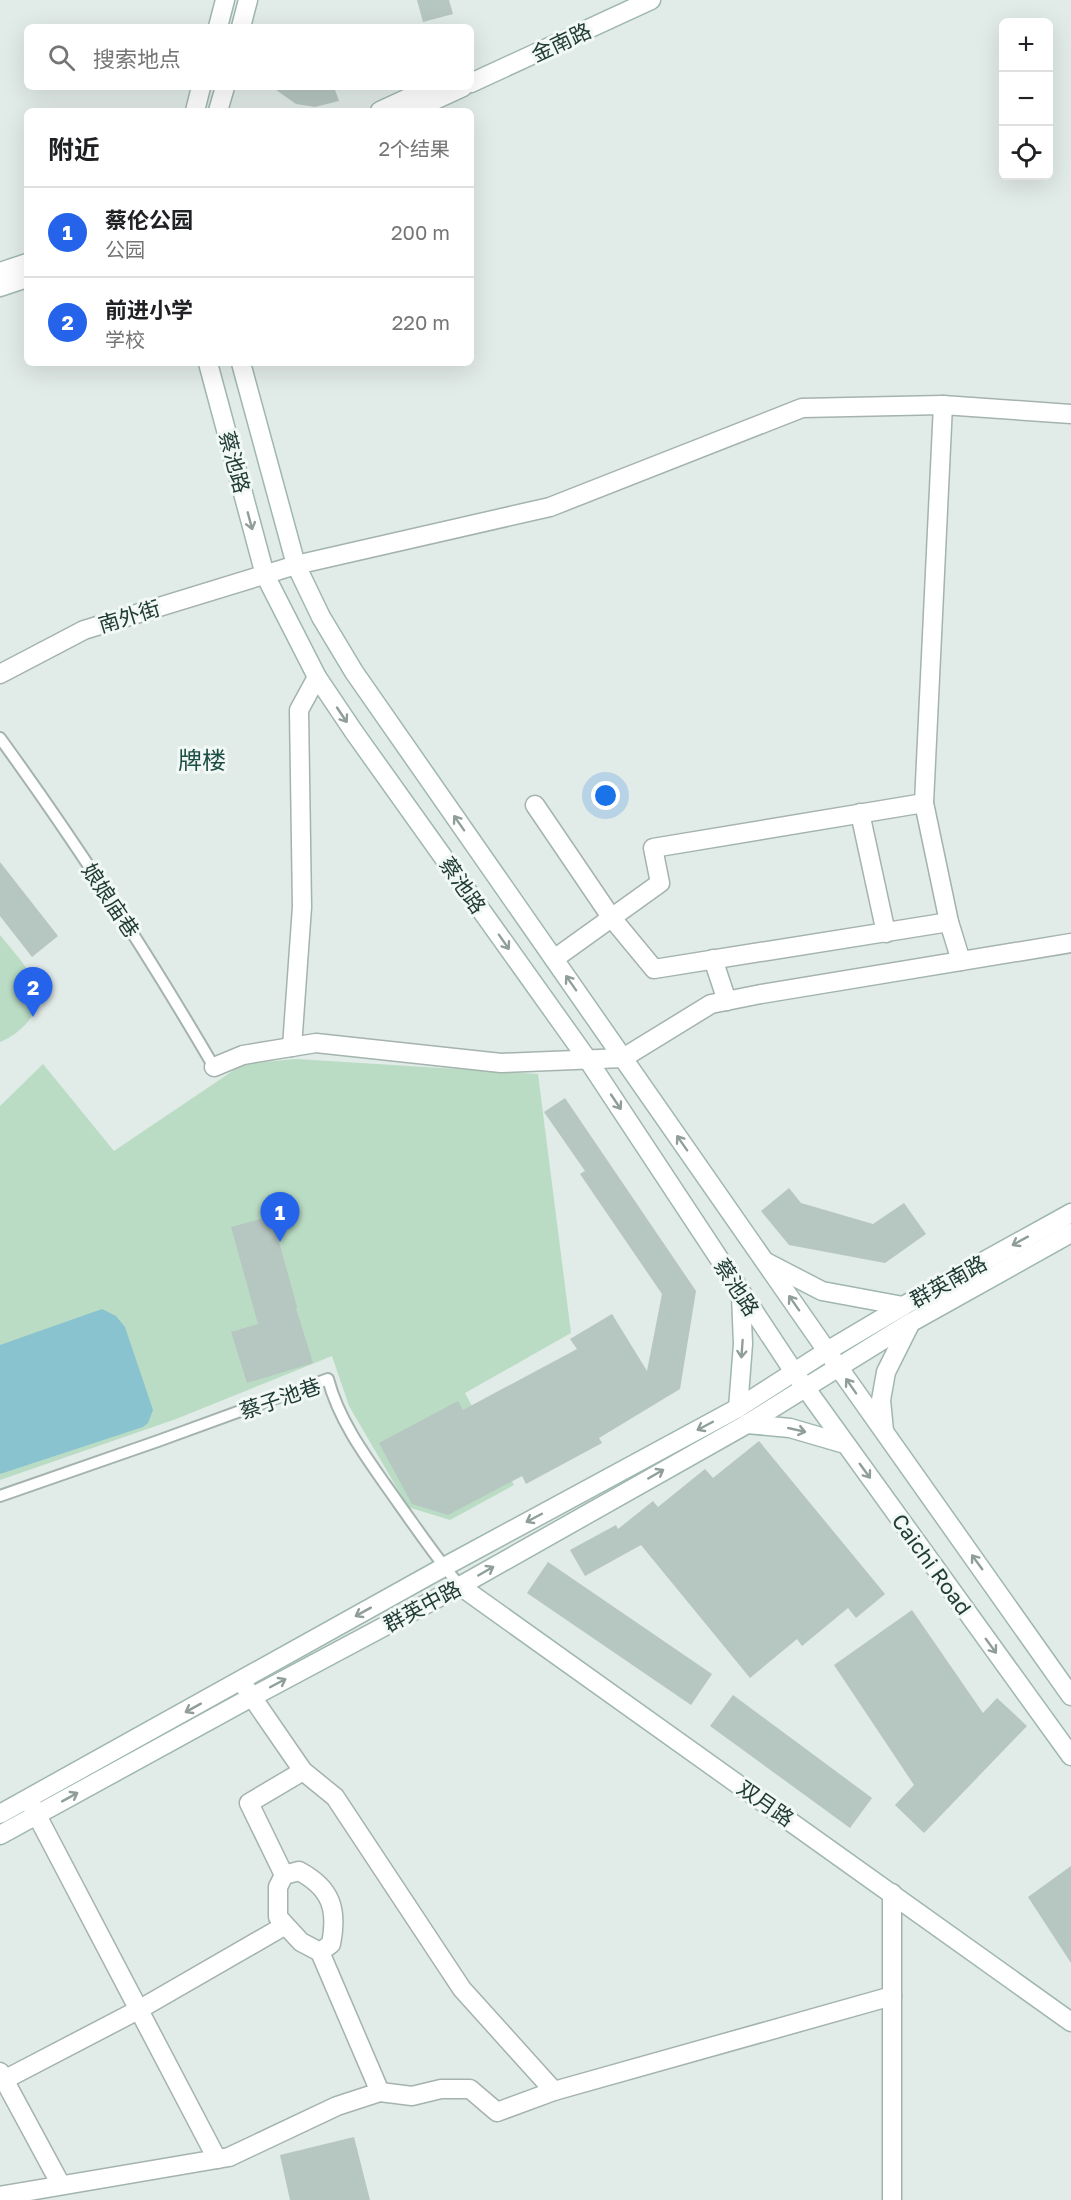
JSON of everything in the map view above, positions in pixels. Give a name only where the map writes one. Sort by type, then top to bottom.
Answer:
[{"type":"street","points":[[219,24],[225,0]]},
{"type":"street","points":[[242,24],[248,0]]},
{"type":"street","name":"金南路","points":[[474,69],[630,0]]},
{"type":"street","name":"金南路","points":[[474,82],[651,0]]},
{"type":"street","points":[[196,108],[200,90]]},
{"type":"street","points":[[219,108],[224,90]]},
{"type":"street","points":[[386,108],[426,90]]},
{"type":"street","points":[[418,108],[456,90]]},
{"type":"street","points":[[0,273],[24,264]]},
{"type":"street","points":[[0,287],[24,279]]},
{"type":"street","name":"蔡池路","points":[[209,366],[265,575],[317,677],[588,1060],[799,1379]]},
{"type":"street","name":"蔡池路","points":[[242,366],[296,565],[321,617],[354,672],[832,1359]]},
{"type":"street","points":[[943,405],[924,804],[949,922],[961,961]]},
{"type":"street","name":"南外街","points":[[0,674],[84,630],[296,565],[550,507],[802,408],[943,405],[1071,414]]},
{"type":"street","points":[[292,1047],[302,907],[299,710],[317,677]]},
{"type":"street","points":[[554,959],[660,883],[653,848],[924,804]]},
{"type":"street","points":[[535,806],[611,917],[654,969],[949,922]]},
{"type":"street","points":[[860,813],[886,933]]},
{"type":"street","points":[[214,1067],[243,1055],[315,1043],[501,1063],[623,1058],[711,1004],[1071,943]]},
{"type":"street","points":[[714,959],[727,1001]]},
{"type":"street","name":"群英南路","points":[[832,1359],[1071,1213]]},
{"type":"street","name":"群英南路","points":[[907,1315],[1071,1233]]},
{"type":"street","points":[[765,1261],[822,1291],[907,1315],[886,1372],[881,1400],[885,1433]]},
{"type":"street","points":[[741,1290],[744,1321],[743,1416],[845,1444]]},
{"type":"street","name":"群英中路","points":[[0,1835],[460,1586],[743,1416],[832,1359]]},
{"type":"street","name":"Caichi Road","points":[[832,1359],[1071,1696]]},
{"type":"street","name":"Caichi Road","points":[[799,1379],[1071,1756]]},
{"type":"street","name":"群英中路","points":[[0,1814],[444,1567],[743,1416]]},
{"type":"street","name":"双月路","points":[[460,1586],[1071,2022]]},
{"type":"street","points":[[241,1681],[303,1771],[335,1797],[462,1989],[554,2091]]},
{"type":"street","points":[[284,1875],[249,1803],[303,1771]]},
{"type":"street","points":[[29,1798],[36,1816],[140,2009],[217,2159]]},
{"type":"street","points":[[320,1952],[331,1944],[335,1926],[331,1902],[316,1880],[299,1870],[284,1875],[278,1887],[278,1917],[301,1942],[320,1952],[380,2092]]},
{"type":"street","points":[[892,1893],[892,2200]]},
{"type":"street","points":[[61,2185],[1,2078],[140,2009],[284,1926]]},
{"type":"street","points":[[0,2196],[229,2157],[337,2106],[380,2092],[412,2096],[441,2088],[470,2089],[497,2112],[554,2091],[892,1996]]},
{"type":"lane","name":"娘娘庙巷","points":[[0,738],[104,888],[165,983],[214,1067]]},
{"type":"lane","name":"蔡子池巷","points":[[0,1497],[327,1379],[332,1395],[348,1427],[380,1477],[460,1586]]},
{"type":"green space","points":[[0,935],[35,979],[39,993],[35,1011],[30,1019],[16,1033],[0,1042]]},
{"type":"green space","points":[[296,1059],[538,1074],[571,1333],[465,1393],[514,1485],[450,1520],[408,1507],[349,1406],[332,1356],[176,1419],[0,1480],[0,1106],[43,1064],[114,1151],[243,1064]]},
{"type":"water","points":[[102,1309],[116,1316],[125,1327],[153,1410],[148,1423],[143,1427],[0,1474],[0,1345]]},
{"type":"building","points":[[417,0],[449,0],[453,14],[423,22]]},
{"type":"building","points":[[276,90],[335,90],[339,101],[315,107],[296,104]]},
{"type":"building","points":[[0,862],[58,936],[32,957],[0,916]]},
{"type":"building","points":[[565,1098],[696,1291],[680,1389],[599,1438],[602,1443],[526,1484],[522,1476],[448,1515],[412,1504],[379,1443],[458,1401],[463,1410],[577,1349],[570,1339],[612,1314],[647,1371],[662,1294],[580,1174],[585,1171],[544,1112]]},
{"type":"building","points":[[789,1188],[801,1203],[873,1224],[904,1203],[926,1234],[885,1263],[789,1245],[761,1211]]},
{"type":"building","points":[[272,1216],[313,1363],[247,1383],[231,1332],[258,1324],[231,1227]]},
{"type":"building","points":[[759,1441],[885,1594],[856,1618],[848,1608],[802,1646],[797,1639],[750,1678],[641,1545],[585,1576],[570,1550],[616,1525],[618,1529],[653,1501],[658,1507],[705,1469],[713,1478]]},
{"type":"building","points":[[548,1562],[712,1674],[691,1705],[527,1593]]},
{"type":"building","points":[[912,1610],[983,1713],[997,1698],[1027,1726],[924,1833],[895,1805],[914,1785],[834,1665]]},
{"type":"building","points":[[733,1695],[872,1798],[850,1828],[710,1726]]},
{"type":"building","points":[[1071,1866],[1071,1963],[1028,1897]]},
{"type":"building","points":[[354,2137],[370,2200],[290,2200],[280,2155]]},
{"type":"place","name":"前进小学","points":[[33,1017]]},
{"type":"place","name":"蔡伦公园","points":[[280,1242]]},
{"type":"district","name":"牌楼","points":[[202,759]]}]
